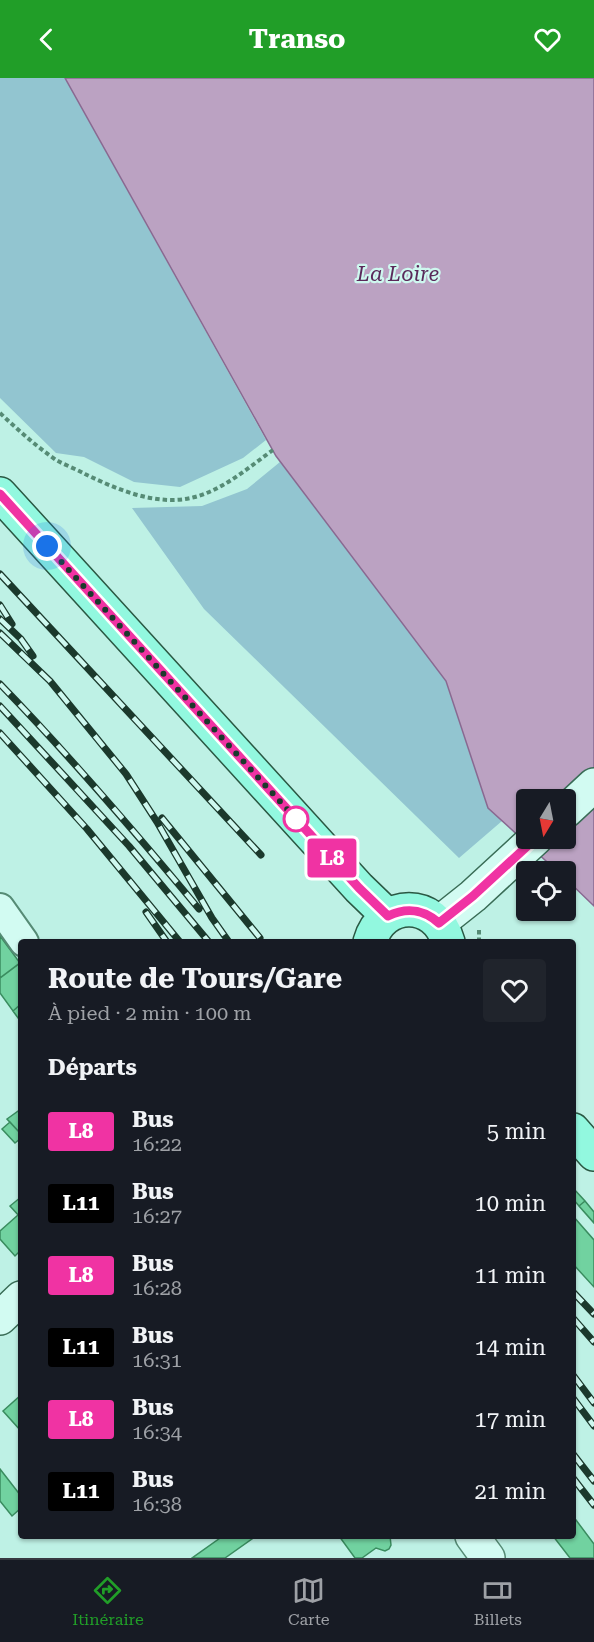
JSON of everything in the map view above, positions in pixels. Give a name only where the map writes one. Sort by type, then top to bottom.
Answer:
[{"type":"main road","points":[[0,494],[359,888],[379,929],[398,911],[409,910],[420,911],[431,916],[443,933],[473,896],[524,849]]},
{"type":"main road","points":[[576,802],[594,785]]},
{"type":"main road","points":[[576,1133],[594,1154]]},
{"type":"main road","points":[[0,1318],[18,1301]]},
{"type":"main road","points":[[474,1539],[488,1558]]},
{"type":"street","points":[[0,908],[22,939]]},
{"type":"path","points":[[0,413],[31,441],[58,461],[129,493],[166,500],[193,498],[219,488],[273,450]]},
{"type":"shaded area","points":[[0,78],[65,78],[266,440],[243,458],[180,487],[134,482],[84,457],[56,453],[0,398]]},
{"type":"shaded area","points":[[280,462],[446,681],[488,807],[502,821],[459,858],[204,609],[132,508],[202,506],[247,489]]},
{"type":"water","name":"La Loire","points":[[65,78],[594,78],[594,906],[576,889],[576,861],[546,861],[533,849],[576,849],[576,789],[516,789],[516,834],[488,808],[446,681],[276,456]]},
{"type":"building","points":[[0,936],[18,960],[18,964],[0,978]]},
{"type":"building","points":[[18,964],[18,1007],[13,1011],[0,993],[0,978]]},
{"type":"building","points":[[18,1007],[18,1018],[13,1011]]},
{"type":"building","points":[[18,1111],[18,1131],[7,1119]]},
{"type":"building","points":[[10,1122],[18,1131],[18,1140],[15,1143],[2,1129]]},
{"type":"building","points":[[576,1191],[585,1201],[579,1206],[576,1202]]},
{"type":"building","points":[[18,1199],[18,1215],[10,1206]]},
{"type":"building","points":[[585,1201],[594,1212],[594,1223],[579,1206]]},
{"type":"building","points":[[18,1215],[18,1253],[15,1256],[0,1239],[0,1231]]},
{"type":"building","points":[[576,1219],[594,1240],[594,1287],[576,1267]]},
{"type":"building","points":[[18,1398],[18,1428],[3,1411]]},
{"type":"building","points":[[0,1469],[18,1492],[18,1511],[12,1516],[0,1501]]},
{"type":"building","points":[[576,1520],[594,1544],[594,1558],[570,1558],[555,1539],[576,1539]]},
{"type":"building","points":[[219,1539],[252,1539],[225,1558],[192,1558]]},
{"type":"building","points":[[341,1539],[390,1539],[389,1549],[385,1551],[376,1548],[362,1558],[355,1558]]},
{"type":"railway","points":[[0,574],[261,855]]},
{"type":"railway","points":[[0,605],[12,624]]},
{"type":"railway","points":[[0,619],[21,639],[33,656]]},
{"type":"railway","points":[[0,633],[50,681],[126,774],[227,939]]},
{"type":"railway","points":[[0,684],[102,795],[199,909]]},
{"type":"railway","points":[[0,706],[129,846],[206,939]]},
{"type":"railway","points":[[0,733],[87,829],[178,939]]},
{"type":"railway","points":[[162,818],[260,938]]},
{"type":"railway","points":[[146,912],[165,939]]},
{"type":"railway","points":[[576,1295],[594,1314]]},
{"type":"railway","points":[[576,1321],[594,1342]]},
{"type":"railway","points":[[576,1379],[594,1403]]},
{"type":"railway","points":[[576,1402],[594,1426]]},
{"type":"railway","points":[[576,1458],[594,1481]]},
{"type":"railway","points":[[576,1482],[594,1505]]},
{"type":"bus line","name":"L8","points":[[0,494],[359,888],[388,916],[398,911],[420,911],[439,923],[473,896],[524,849]]},
{"type":"route","points":[[47,546],[296,819]]}]
